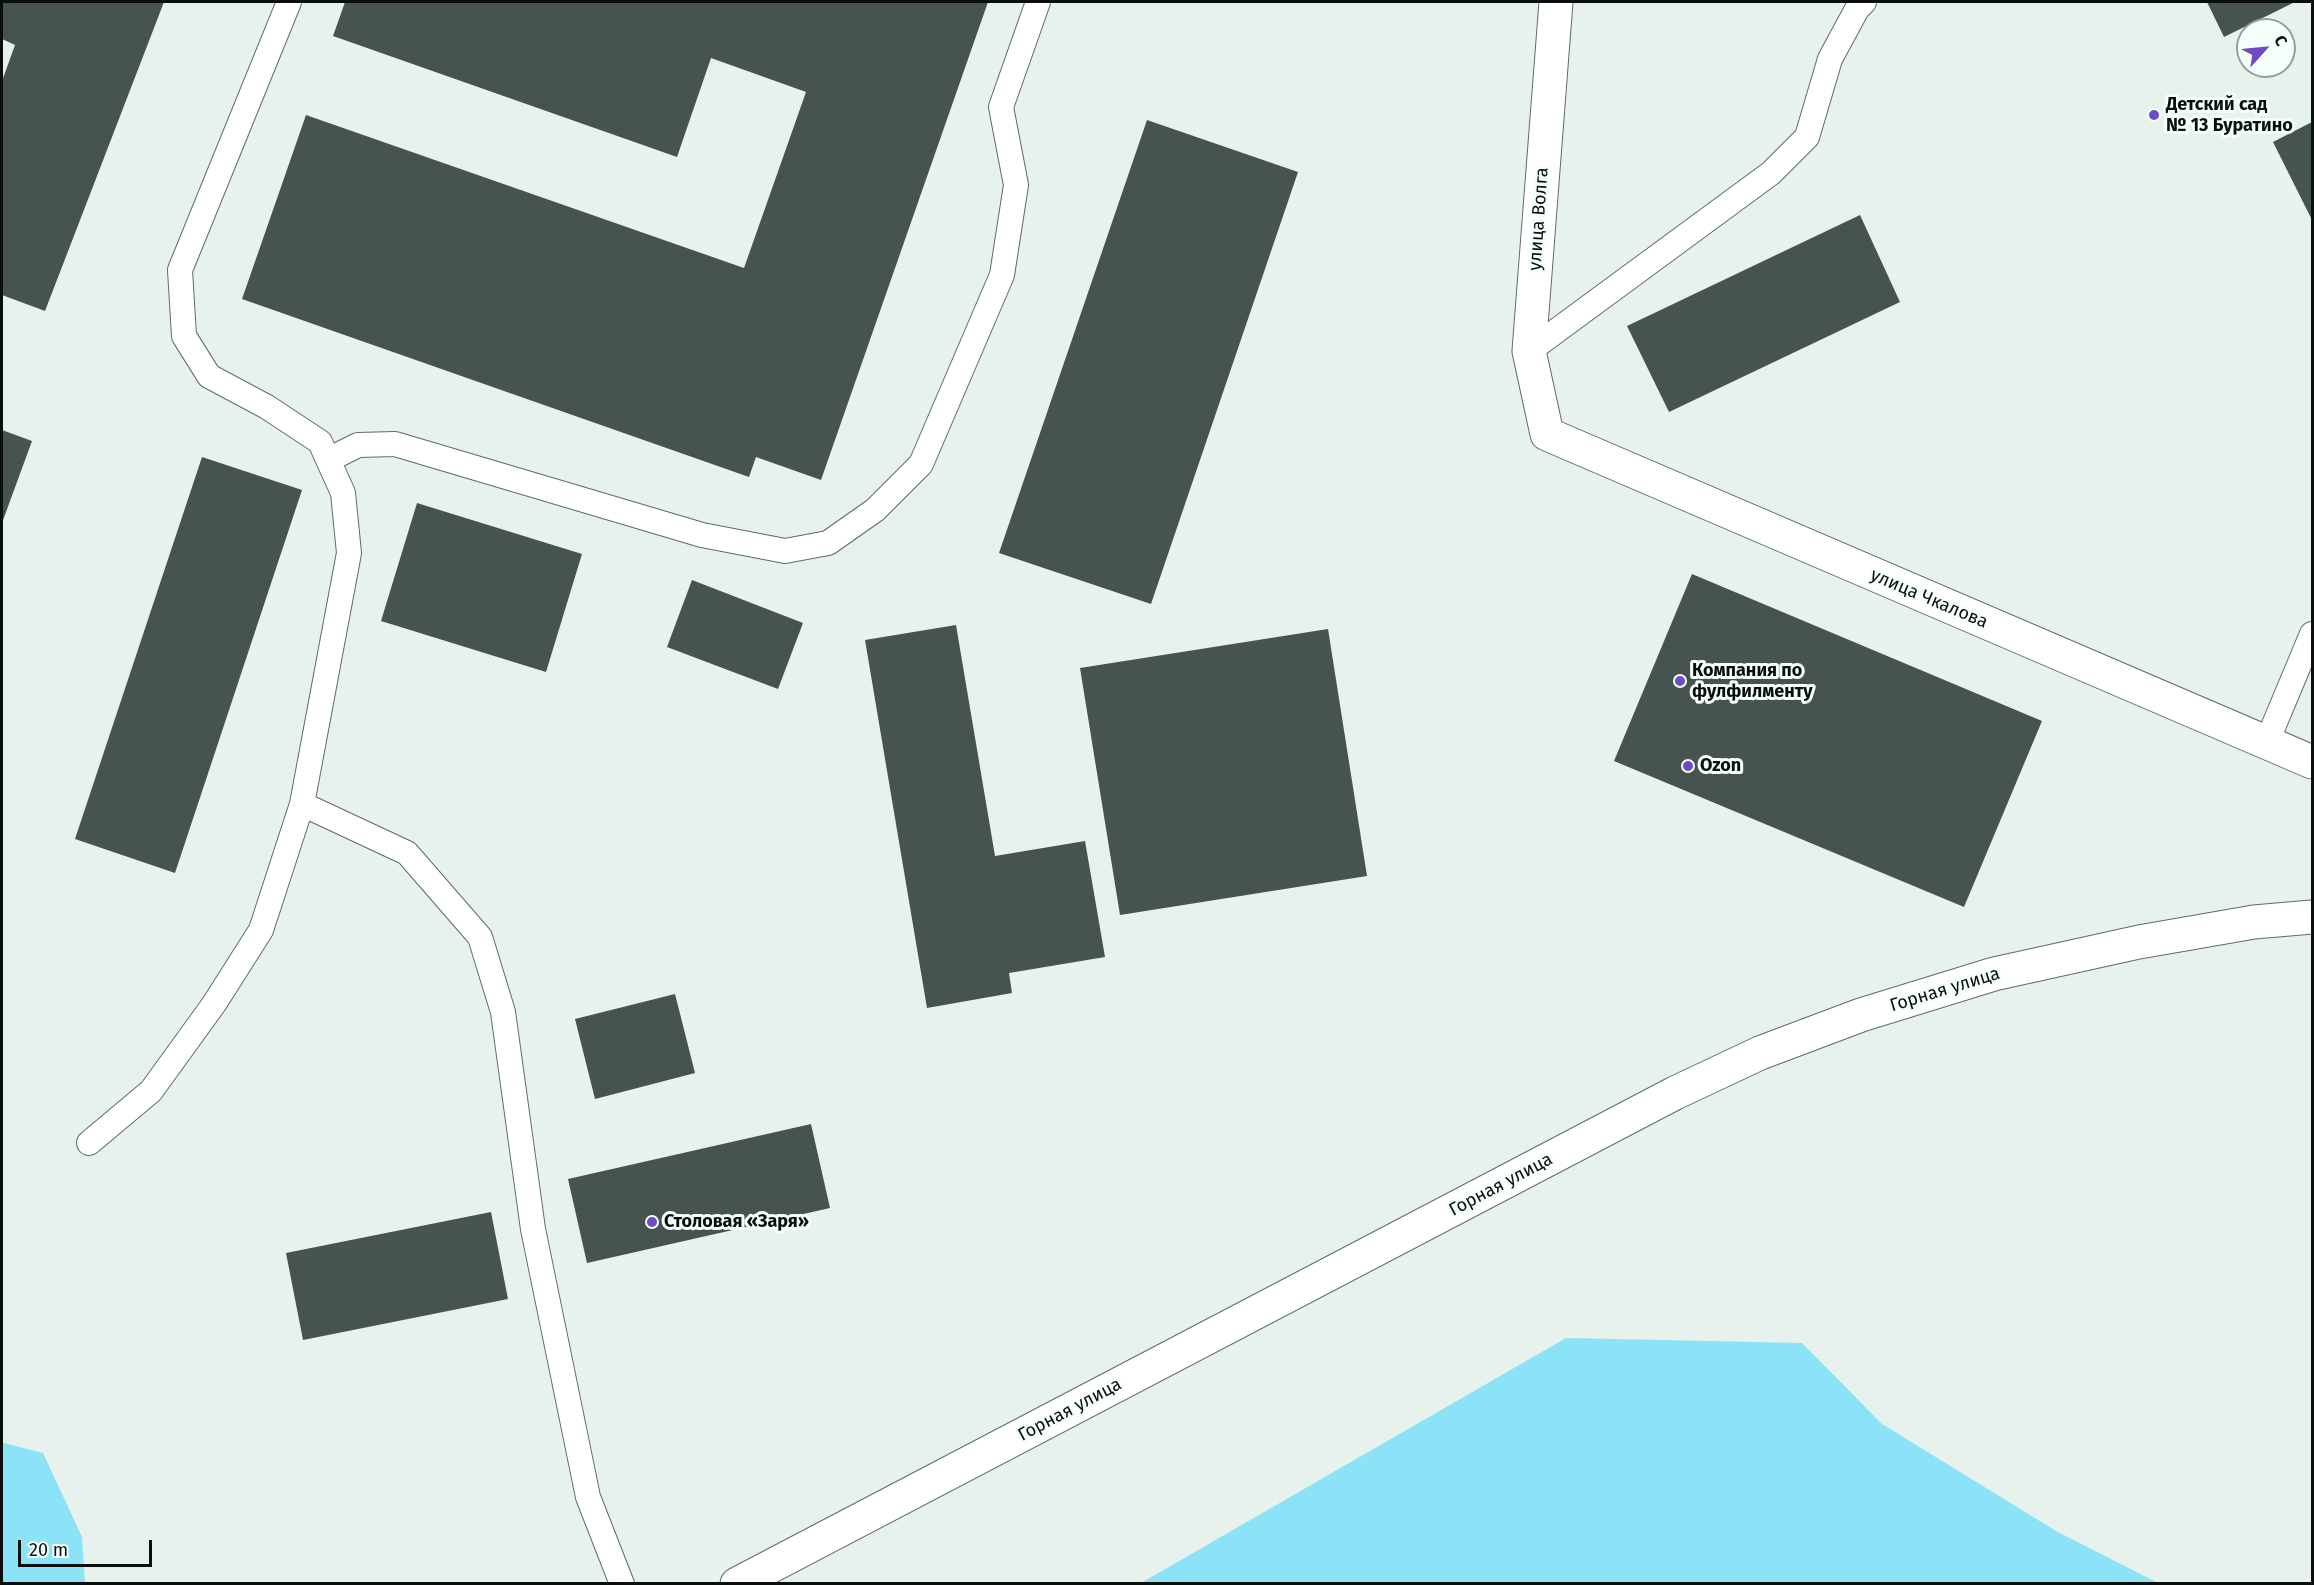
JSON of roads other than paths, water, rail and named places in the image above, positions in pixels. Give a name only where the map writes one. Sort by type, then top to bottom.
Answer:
[{"type":"main road","name":"улица Волга","points":[[1547,434],[1529,351],[1556,2]]},
{"type":"main road","name":"улица Чкалова","points":[[1547,434],[2266,744],[2313,762]]},
{"type":"main road","name":"Горная улица","points":[[737,1584],[1654,1104],[1760,1053],[1861,1015],[1994,974],[2139,942],[2254,922],[2313,917]]},
{"type":"lane","points":[[89,1143],[151,1091],[214,1004],[261,930],[302,804],[349,553],[343,493],[320,442],[267,407],[209,376],[183,336],[180,270],[290,2]]},
{"type":"lane","points":[[328,460],[358,445],[395,444],[702,535],[785,550],[828,543],[874,510],[921,464],[1002,275],[1016,185],[1001,107],[1038,2]]},
{"type":"lane","points":[[1529,351],[1771,173],[1807,137],[1830,59],[1857,9],[1864,2]]},
{"type":"lane","points":[[2266,744],[2313,634]]},
{"type":"lane","points":[[302,804],[407,853],[480,937],[503,1012],[533,1230],[588,1497],[622,1584]]},
{"type":"water","points":[[1566,1338],[1802,1343],[1882,1424],[2056,1531],[2158,1583],[1141,1583]]},
{"type":"water","points":[[2,1444],[43,1453],[82,1537],[85,1583],[2,1583]]},
{"type":"place","name":"Детский сад № 13 Буратино","points":[[2154,115]]},
{"type":"place","name":"Компания по фулфилменту","points":[[1680,681]]},
{"type":"place","name":"Ozon","points":[[1688,766]]},
{"type":"place","name":"Столовая «Заря»","points":[[652,1222]]}]
